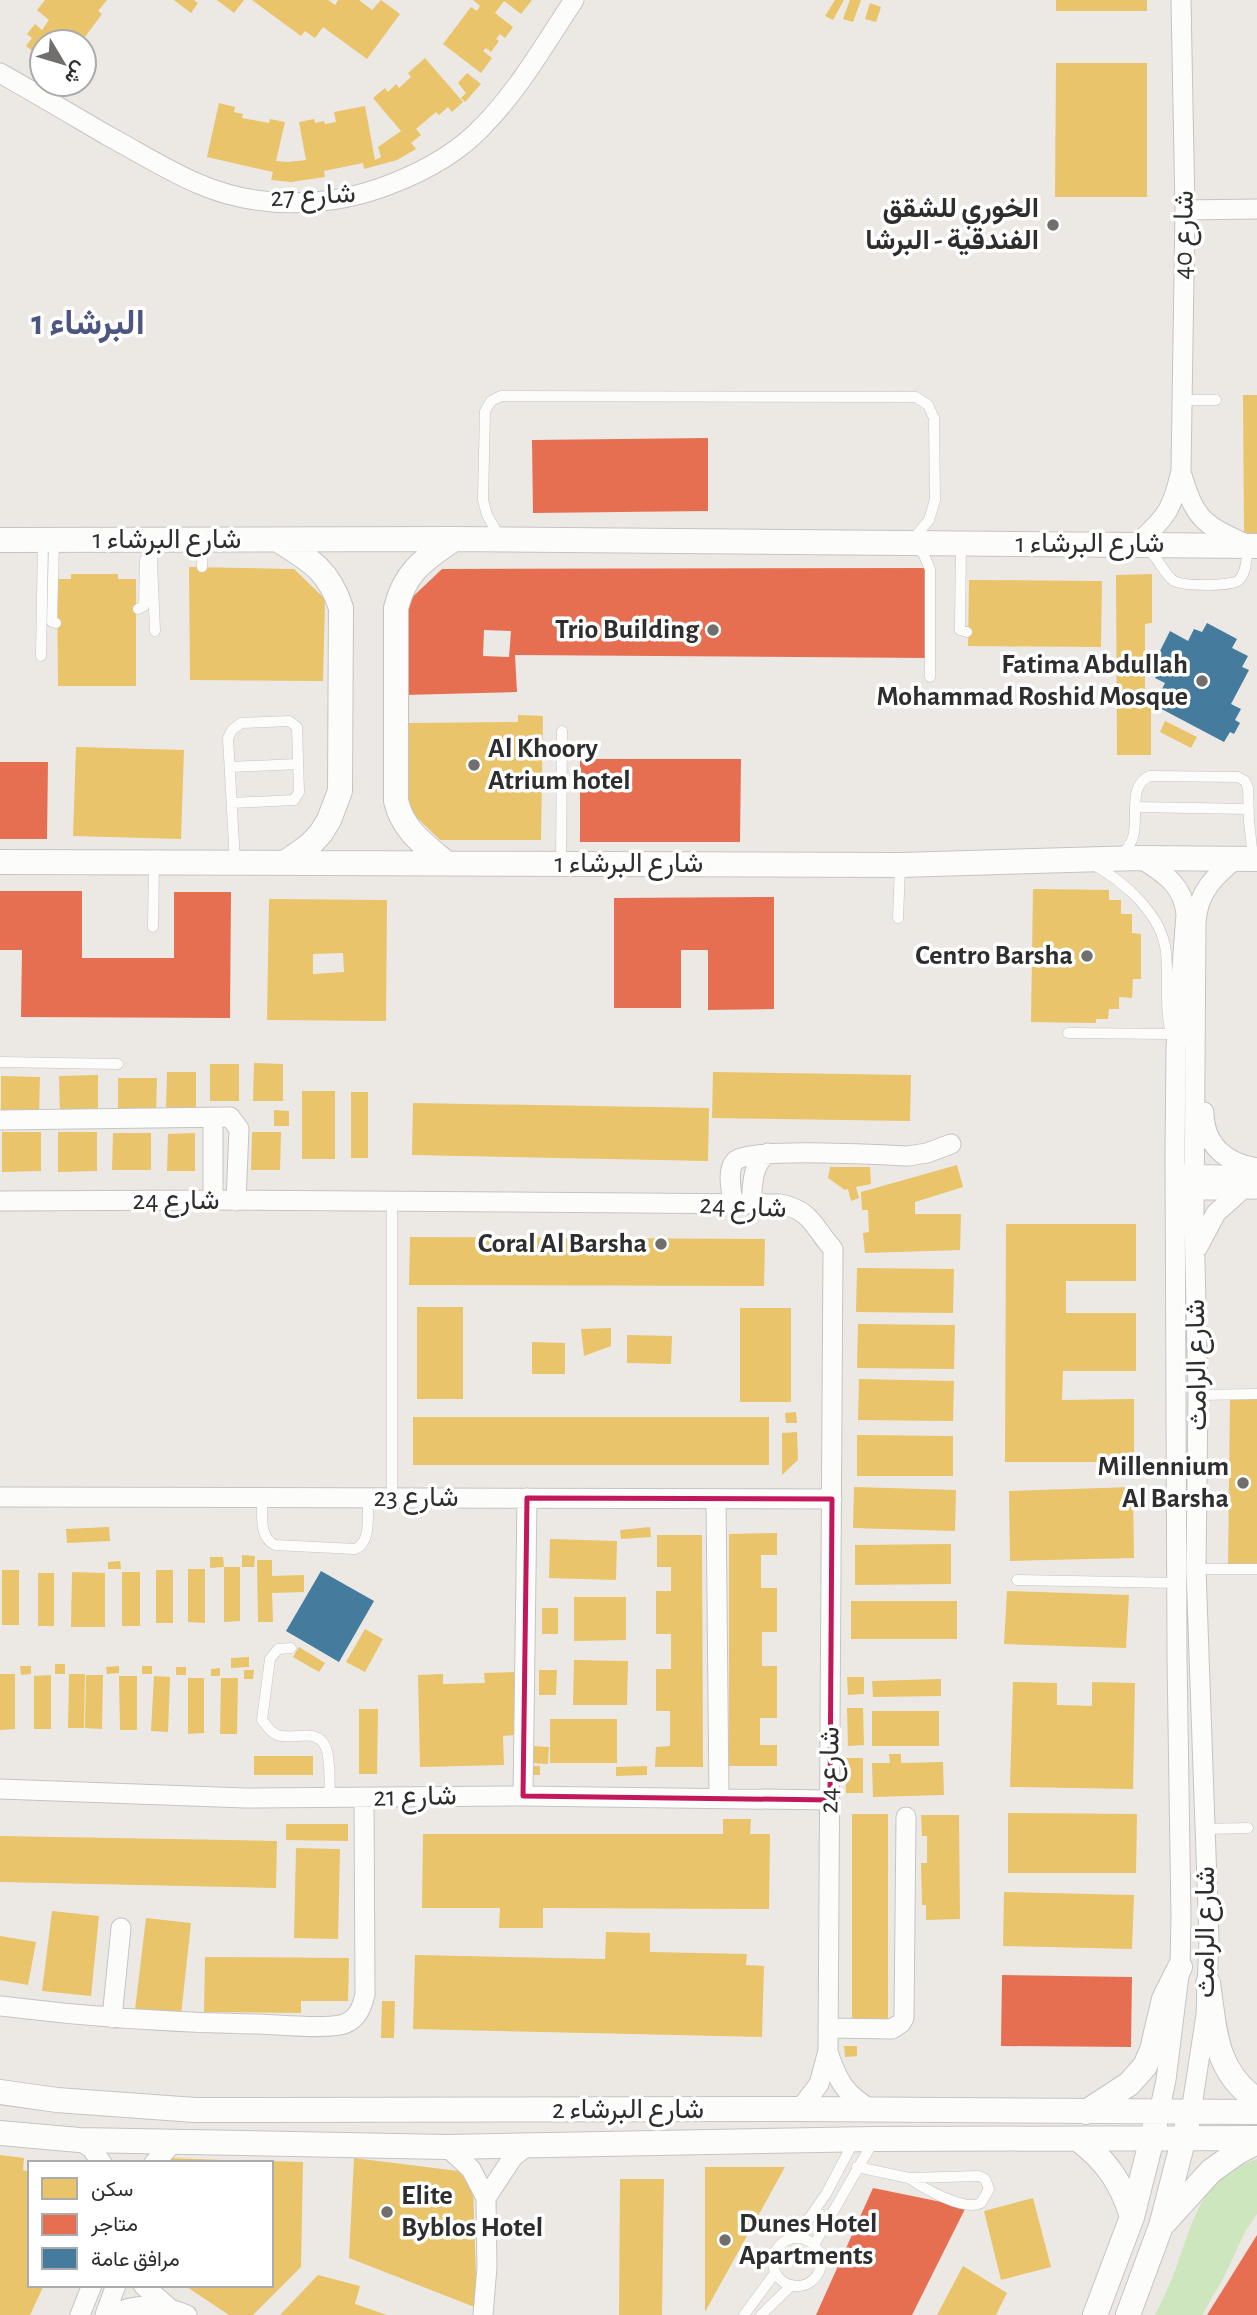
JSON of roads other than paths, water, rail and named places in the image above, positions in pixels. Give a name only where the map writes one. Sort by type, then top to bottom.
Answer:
[{"type":"street","name":"شارع 27","points":[[0,73],[162,166],[201,185],[253,199],[286,202],[329,201],[382,188],[412,176],[450,154],[483,127],[511,94],[574,0]]},
{"type":"street","name":"شارع 40","points":[[1137,544],[1168,512],[1175,499],[1181,471],[1185,210],[1181,0]]},
{"type":"street","points":[[1185,210],[1257,209]]},
{"type":"street","name":"شارع 40","points":[[1181,471],[1191,502],[1203,520],[1216,531],[1253,545]]},
{"type":"street","name":"شارع البرشاء 1","points":[[0,541],[148,538],[501,539],[1253,545]]},
{"type":"street","points":[[445,862],[411,833],[404,824],[396,801],[396,608],[406,580],[415,568],[454,539]]},
{"type":"street","points":[[278,540],[314,563],[335,591],[341,608],[340,791],[321,833],[310,845],[285,862]]},
{"type":"street","name":"شارع البرشاء 1","points":[[0,862],[900,865],[1250,858]]},
{"type":"street","name":"شارع الرامث","points":[[1158,2112],[1166,2080],[1180,1967],[1177,1583],[1185,1182],[1195,1056],[1196,922],[1198,906],[1212,879],[1250,858]]},
{"type":"street","name":"شارع الرامث","points":[[1128,2315],[1161,2225],[1191,2112],[1203,2048],[1209,1939],[1196,1569],[1198,1395],[1195,1255],[1185,1182],[1172,1037],[1185,908],[1174,882],[1129,859]]},
{"type":"street","points":[[1195,1056],[1201,1074],[1204,1122],[1210,1141],[1225,1157],[1257,1168]]},
{"type":"street","points":[[212,1200],[213,1117]]},
{"type":"street","points":[[0,1120],[230,1117],[239,1129],[236,1201]]},
{"type":"street","points":[[742,1204],[759,1161],[768,1153],[908,1156],[927,1153],[951,1144]]},
{"type":"street","points":[[1185,1182],[1252,1185]]},
{"type":"street","points":[[1195,1255],[1216,1213],[1252,1185]]},
{"type":"street","name":"شارع 24","points":[[0,1201],[742,1204],[793,1206],[805,1213],[814,1223],[820,1235],[833,1249],[828,2051],[819,2084],[800,2109]]},
{"type":"street","name":"شارع 23","points":[[0,1497],[832,1499]]},
{"type":"street","points":[[523,1796],[527,1499]]},
{"type":"street","points":[[716,1499],[719,1798]]},
{"type":"street","name":"شارع 21","points":[[0,1789],[245,1798],[523,1796],[830,1800]]},
{"type":"street","points":[[0,2006],[112,2018],[216,2024],[341,2025],[351,2021],[358,2014],[365,1994],[364,1797]]},
{"type":"street","points":[[828,2028],[892,2029],[904,2018],[906,1816]]},
{"type":"street","points":[[112,2018],[121,1928]]},
{"type":"street","points":[[1086,2112],[1129,2084],[1145,2066],[1152,2050],[1164,1999],[1180,1967]]},
{"type":"street","points":[[1208,1983],[1222,2059],[1238,2085],[1257,2100]]},
{"type":"street","name":"شارع 24","points":[[828,2051],[843,2088],[872,2110]]},
{"type":"street","name":"شارع البرشاء 2","points":[[0,2092],[57,2100],[195,2110],[800,2109],[1257,2112]]},
{"type":"street","points":[[420,2147],[427,2143],[476,2136],[483,2126],[481,2110]]},
{"type":"street","points":[[1095,2315],[1132,2217],[1158,2112]]},
{"type":"street","name":"شارع البرشاء 2","points":[[0,2133],[79,2140],[420,2147],[864,2140],[1257,2140]]},
{"type":"street","points":[[79,2140],[91,2148],[101,2161]]},
{"type":"street","points":[[1079,2140],[1111,2170],[1132,2217]]},
{"type":"street","points":[[1161,2225],[1211,2171],[1257,2140]]},
{"type":"street","points":[[155,2161],[175,2141]]},
{"type":"street","points":[[486,2198],[507,2165],[528,2145]]},
{"type":"street","points":[[447,2147],[471,2169],[486,2198],[487,2267],[483,2315]]},
{"type":"street","points":[[80,2315],[91,2287]]},
{"type":"street","points":[[105,2315],[115,2287]]},
{"type":"street","points":[[146,2287],[178,2311]]},
{"type":"street","points":[[111,2315],[142,2305],[178,2311]]},
{"type":"lane","points":[[501,539],[485,510],[482,495],[485,411],[491,401],[501,396],[916,397],[928,405],[935,425],[934,507],[925,526],[910,543],[923,553],[930,569],[930,677]]},
{"type":"lane","points":[[1182,400],[1216,400]]},
{"type":"lane","points":[[138,609],[144,606],[148,538]]},
{"type":"lane","points":[[148,538],[155,631]]},
{"type":"lane","points":[[202,567],[203,539]]},
{"type":"lane","points":[[49,540],[52,622],[56,624]]},
{"type":"lane","points":[[41,656],[49,540]]},
{"type":"lane","points":[[961,543],[960,627],[963,632],[967,632]]},
{"type":"lane","points":[[1137,544],[1158,558],[1173,580],[1181,583],[1228,584],[1239,580],[1253,545]]},
{"type":"lane","points":[[232,803],[294,800],[299,792],[297,727],[289,721],[241,723],[232,730],[228,738],[235,862]]},
{"type":"lane","points":[[561,864],[562,731]]},
{"type":"lane","points":[[230,767],[299,764]]},
{"type":"lane","points":[[1129,859],[1134,835],[1137,788],[1142,780],[1150,776],[1238,777],[1247,784],[1250,858]]},
{"type":"lane","points":[[1136,807],[1248,809]]},
{"type":"lane","points":[[1069,1030],[1172,1037],[1166,1003],[1166,954],[1159,929],[1123,884],[1103,870],[1081,860]]},
{"type":"lane","points":[[153,927],[154,862]]},
{"type":"lane","points":[[898,918],[900,865]]},
{"type":"lane","points":[[0,1062],[118,1064]]},
{"type":"lane","points":[[392,1202],[392,1499]]},
{"type":"lane","points":[[1198,1395],[1257,1395]]},
{"type":"lane","points":[[262,1498],[264,1535],[270,1543],[355,1549],[362,1546],[366,1539],[368,1498]]},
{"type":"lane","points":[[1196,1569],[1257,1569]]},
{"type":"lane","points":[[1017,1580],[1177,1583]]},
{"type":"lane","points":[[291,1648],[278,1649],[270,1659],[262,1720],[275,1734],[285,1737],[310,1735],[321,1741],[327,1751],[330,1797]]},
{"type":"lane","points":[[1204,1829],[1248,1828]]},
{"type":"lane","points":[[814,2245],[857,2167],[864,2140]]},
{"type":"lane","points":[[796,2237],[864,2140]]},
{"type":"lane","points":[[857,2167],[909,2178],[979,2176],[989,2184],[989,2189],[981,2203],[972,2206],[929,2190],[909,2178]]},
{"type":"lane","points":[[796,2237],[806,2239],[814,2245],[820,2257],[820,2270],[805,2284],[792,2285],[779,2279],[772,2260],[783,2242],[796,2237]]},
{"type":"lane","points":[[744,2315],[775,2273]]},
{"type":"lane","points":[[761,2315],[792,2285]]},
{"type":"place","name":"الخوري للشقق الفندقية - البرشا","points":[[1053,225]]},
{"type":"place","name":"Trio Building","points":[[713,630]]},
{"type":"place","name":"Fatima Abdullah Mohammad Roshid Mosque","points":[[1202,681]]},
{"type":"place","name":"Al Khoory Atrium hotel","points":[[474,765]]},
{"type":"place","name":"Centro Barsha","points":[[1087,956]]},
{"type":"place","name":"Coral Al Barsha","points":[[661,1244]]},
{"type":"place","name":"Millennium Al Barsha","points":[[1243,1483]]},
{"type":"place","name":"Elite Byblos Hotel","points":[[387,2212]]},
{"type":"place","name":"Dunes Hotel Apartments","points":[[725,2240]]},
{"type":"district","name":"البرشاء 1","points":[[88,323]]}]
